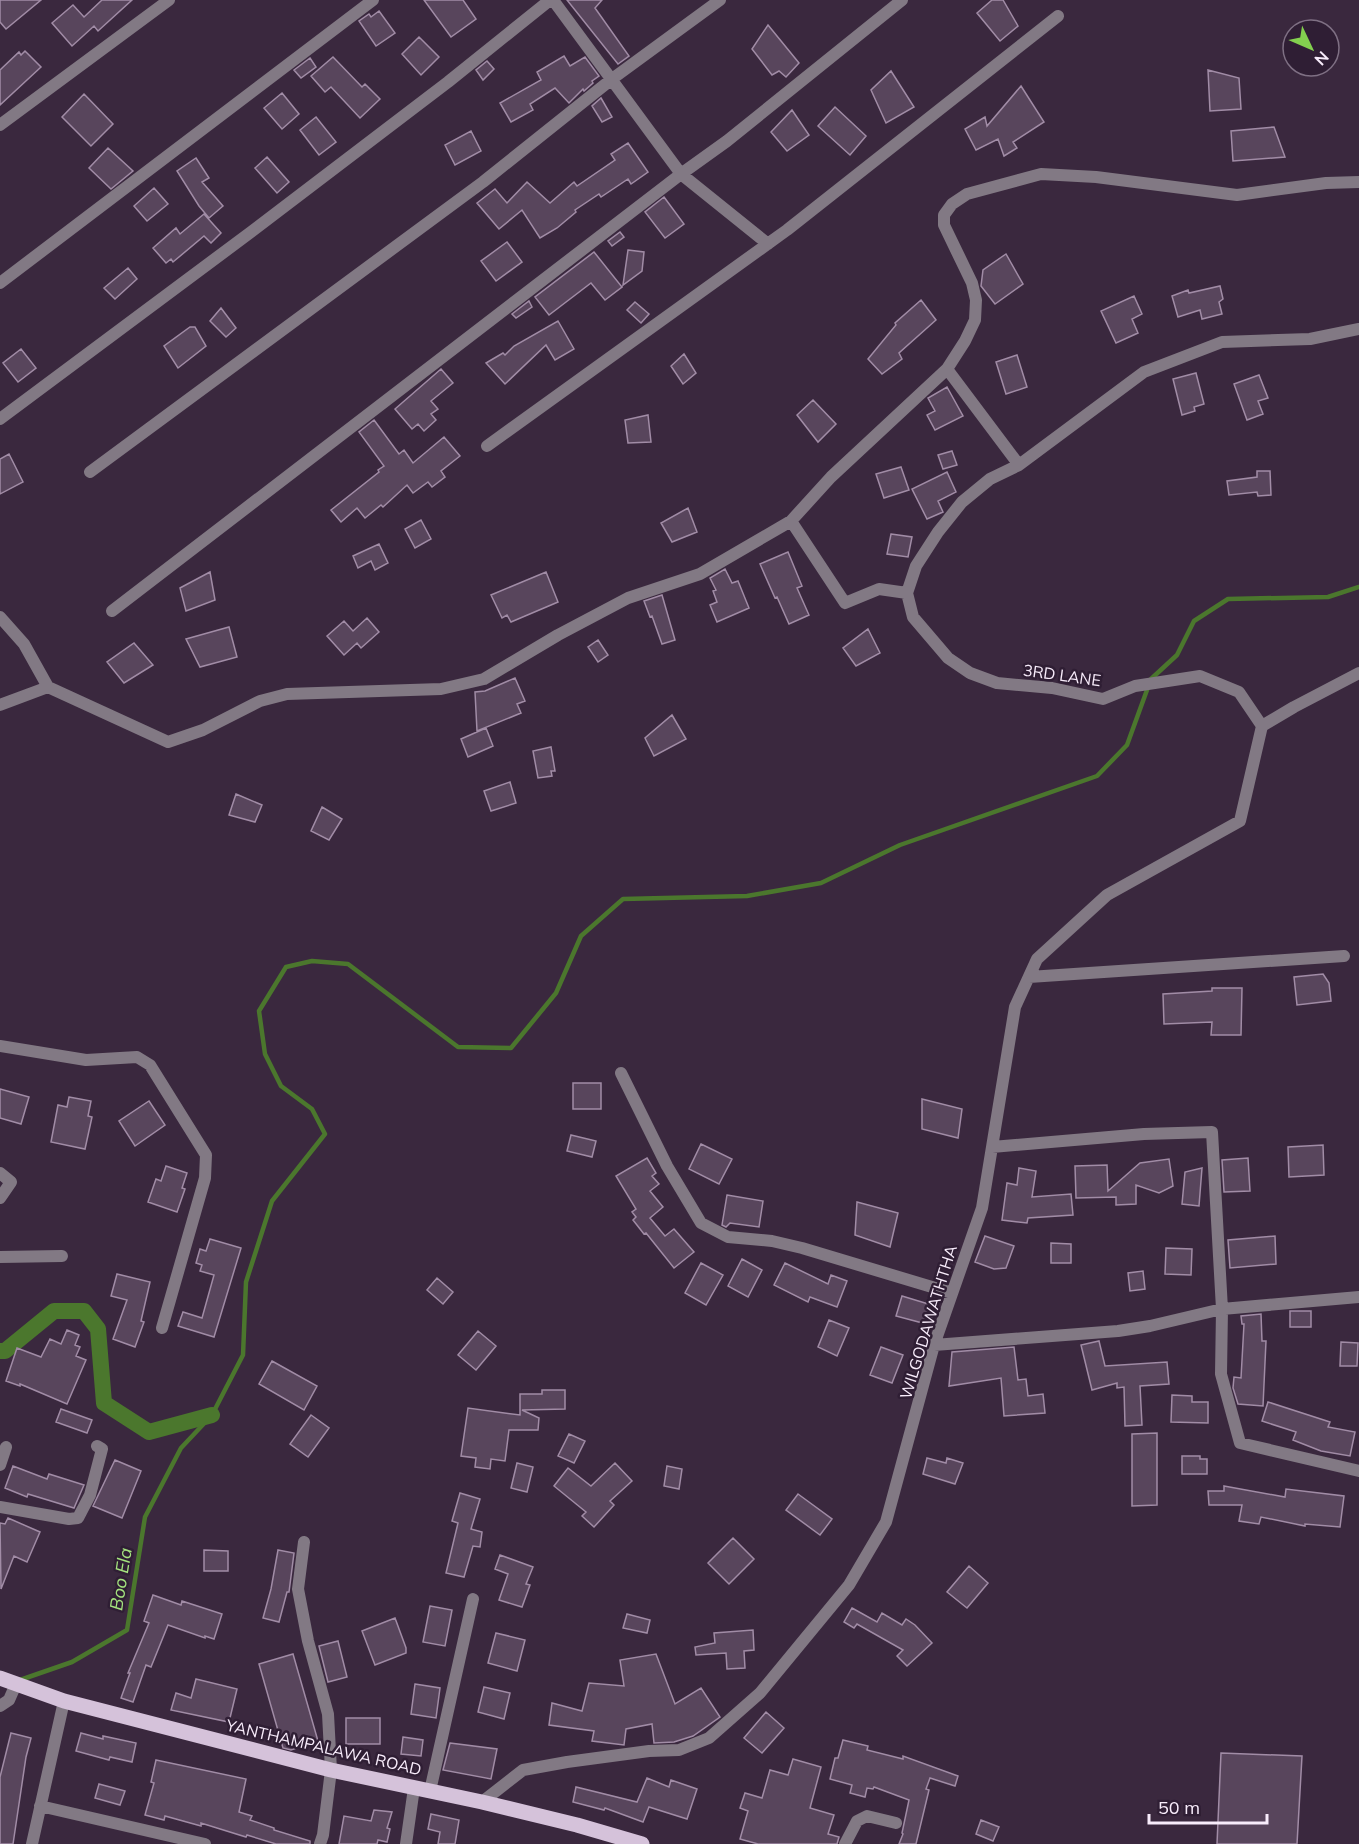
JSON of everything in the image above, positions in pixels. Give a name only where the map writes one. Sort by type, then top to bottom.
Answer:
[{"type":"main road","name":"YANTHAMPALAWA ROAD","points":[[0,1678],[64,1701],[331,1770],[482,1802],[577,1825],[642,1844]]},
{"type":"street","points":[[0,125],[169,0]]},
{"type":"street","points":[[0,283],[373,0]]},
{"type":"street","points":[[0,419],[260,225],[552,0],[681,174],[768,244]]},
{"type":"street","points":[[90,472],[483,182],[612,79],[720,0]]},
{"type":"street","points":[[112,610],[727,141],[902,0]]},
{"type":"street","points":[[487,446],[768,244],[1058,16]]},
{"type":"street","points":[[0,617],[24,644],[48,687],[168,742],[203,730],[260,701],[288,694],[441,689],[484,679],[558,635],[628,598],[700,574],[791,521],[831,477],[947,369],[975,320],[976,300],[972,283],[944,225],[944,215],[952,204],[967,194],[1041,174],[1096,177],[1236,195],[1326,183],[1359,182]]},
{"type":"street","points":[[791,521],[840,599],[845,603],[879,589],[907,593],[916,566],[938,531],[962,502],[990,479],[1018,465],[1144,372],[1222,342],[1310,339],[1359,329]]},
{"type":"street","points":[[947,369],[1018,465]]},
{"type":"street","name":"3RD LANE","points":[[907,593],[913,617],[948,658],[970,673],[997,683],[1052,688],[1103,699],[1135,686],[1200,676],[1239,692],[1262,726]]},
{"type":"street","points":[[1262,726],[1359,674]]},
{"type":"street","points":[[0,705],[48,687]]},
{"type":"street","name":"WILGODAWATHTHA","points":[[482,1802],[523,1770],[649,1751],[680,1750],[709,1738],[760,1693],[849,1585],[886,1521],[934,1345],[982,1208],[1015,1007],[1037,959],[1107,895],[1240,821],[1262,726]]},
{"type":"street","points":[[1029,977],[1344,956]]},
{"type":"street","points":[[0,1046],[86,1060],[137,1057],[150,1065],[206,1155],[205,1178],[162,1328]]},
{"type":"street","points":[[621,1073],[667,1166],[701,1223],[728,1238],[772,1241],[802,1248],[952,1293]]},
{"type":"street","points":[[992,1148],[1144,1134],[1212,1132],[1222,1309],[1221,1374],[1240,1443],[1359,1471]]},
{"type":"street","points":[[0,1173],[11,1182],[0,1198]]},
{"type":"street","points":[[0,1257],[62,1256]]},
{"type":"street","points":[[934,1345],[1118,1331],[1222,1309],[1359,1298]]},
{"type":"street","points":[[0,1507],[69,1519],[78,1518],[90,1495],[102,1449],[97,1446]]},
{"type":"street","points":[[0,1465],[6,1447]]},
{"type":"street","points":[[304,1542],[298,1589],[308,1641],[328,1714],[331,1770],[320,1844]]},
{"type":"street","points":[[430,1791],[473,1599]]},
{"type":"street","points":[[0,1706],[9,1700],[16,1684]]},
{"type":"street","points":[[32,1844],[64,1701]]},
{"type":"street","points":[[406,1844],[414,1788]]},
{"type":"street","points":[[40,1806],[205,1844]]},
{"type":"street","points":[[845,1844],[857,1821],[867,1815],[896,1823]]},
{"type":"building","points":[[0,0],[41,0],[6,29],[0,22]]},
{"type":"building","points":[[102,0],[132,0],[98,31],[94,26],[72,46],[52,23],[73,5],[84,17]]},
{"type":"building","points":[[424,0],[463,0],[476,19],[451,37]]},
{"type":"building","points":[[567,0],[602,0],[595,8],[629,56],[618,64]]},
{"type":"building","points":[[992,0],[1003,0],[1018,26],[1000,41],[977,13]]},
{"type":"building","points":[[379,11],[395,33],[376,46],[359,21]]},
{"type":"building","points":[[768,25],[799,63],[786,77],[779,71],[772,75],[752,49]]},
{"type":"building","points":[[419,37],[439,57],[421,75],[402,54]]},
{"type":"building","points":[[25,51],[41,67],[0,105],[0,70],[19,52],[21,55]]},
{"type":"building","points":[[564,56],[570,66],[585,57],[599,76],[569,103],[555,88],[530,104],[533,110],[511,122],[500,103],[541,80],[537,72]]},
{"type":"building","points":[[333,57],[362,87],[365,84],[380,99],[360,118],[331,87],[325,92],[311,76]]},
{"type":"building","points":[[310,58],[316,67],[301,78],[294,70]]},
{"type":"building","points":[[487,61],[494,69],[483,80],[476,70]]},
{"type":"building","points":[[1208,70],[1239,78],[1241,109],[1210,111]]},
{"type":"building","points":[[891,71],[914,107],[886,123],[871,90]]},
{"type":"building","points":[[1021,86],[1044,122],[1013,142],[1017,148],[1004,156],[998,139],[976,150],[965,129],[985,117],[987,126]]},
{"type":"building","points":[[282,93],[299,114],[282,129],[264,108]]},
{"type":"building","points":[[84,94],[113,124],[91,146],[62,117]]},
{"type":"building","points":[[601,98],[612,117],[602,122],[592,106]]},
{"type":"building","points":[[835,107],[866,136],[850,155],[818,126]]},
{"type":"building","points":[[792,110],[809,135],[787,151],[771,132]]},
{"type":"building","points":[[316,117],[336,142],[319,155],[300,130]]},
{"type":"building","points":[[1274,127],[1285,157],[1233,161],[1231,131]]},
{"type":"building","points":[[471,131],[481,151],[455,165],[445,145]]},
{"type":"building","points":[[628,143],[648,172],[631,184],[628,179],[601,197],[599,194],[575,210],[576,212],[557,228],[540,238],[522,210],[499,229],[477,203],[495,189],[507,203],[527,182],[550,203],[574,182],[577,186],[615,160],[611,154]]},
{"type":"building","points":[[108,148],[133,171],[111,189],[89,168]]},
{"type":"building","points":[[267,157],[289,182],[277,193],[255,168]]},
{"type":"building","points":[[196,158],[209,178],[202,182],[223,206],[209,218],[177,171]]},
{"type":"building","points":[[154,188],[168,204],[147,221],[134,206]]},
{"type":"building","points":[[664,197],[684,224],[665,238],[645,212]]},
{"type":"building","points":[[204,214],[221,233],[211,243],[204,236],[173,262],[171,259],[166,263],[153,248],[176,228],[180,234]]},
{"type":"building","points":[[620,232],[624,237],[612,246],[608,241]]},
{"type":"building","points":[[507,242],[522,262],[496,281],[481,261]]},
{"type":"building","points":[[628,250],[644,252],[642,271],[623,285]]},
{"type":"building","points":[[594,252],[622,287],[605,300],[591,283],[549,315],[535,297]]},
{"type":"building","points":[[1006,254],[1023,284],[995,304],[981,286],[983,270]]},
{"type":"building","points":[[128,268],[137,279],[115,299],[104,288]]},
{"type":"building","points":[[1220,286],[1223,299],[1219,302],[1222,314],[1202,319],[1200,310],[1178,317],[1172,296],[1188,290],[1189,293]]},
{"type":"building","points":[[1134,296],[1142,314],[1132,319],[1138,333],[1116,343],[1101,311]]},
{"type":"building","points":[[921,300],[936,320],[899,353],[902,359],[882,374],[868,359],[896,325],[895,323]]},
{"type":"building","points":[[529,301],[532,307],[516,318],[512,314]]},
{"type":"building","points":[[635,302],[649,314],[641,323],[627,310]]},
{"type":"building","points":[[221,308],[236,328],[226,337],[210,321]]},
{"type":"building","points":[[558,321],[574,349],[555,360],[546,345],[505,384],[486,363],[503,353],[505,355],[514,346]]},
{"type":"building","points":[[190,327],[195,327],[206,346],[178,368],[164,346]]},
{"type":"building","points":[[21,349],[36,368],[18,382],[3,363]]},
{"type":"building","points":[[684,354],[696,373],[683,384],[671,366]]},
{"type":"building","points":[[1017,355],[1027,387],[1006,394],[996,362]]},
{"type":"building","points":[[441,369],[453,383],[431,401],[438,409],[431,414],[436,420],[424,431],[418,424],[412,429],[395,409]]},
{"type":"building","points":[[1196,373],[1204,404],[1194,407],[1195,411],[1182,415],[1173,379]]},
{"type":"building","points":[[1259,375],[1268,398],[1258,401],[1263,414],[1247,420],[1234,384]]},
{"type":"building","points":[[947,387],[963,416],[935,430],[927,415],[935,411],[928,398]]},
{"type":"building","points":[[813,400],[836,424],[818,442],[797,415]]},
{"type":"building","points":[[648,415],[651,442],[628,443],[625,420]]},
{"type":"building","points":[[374,420],[399,454],[404,450],[413,463],[444,437],[460,456],[441,471],[445,477],[432,487],[428,482],[413,493],[407,485],[383,507],[381,505],[365,518],[357,508],[341,522],[331,510],[384,466],[359,432]]},
{"type":"building","points":[[952,451],[957,465],[943,469],[938,455]]},
{"type":"building","points":[[9,454],[23,482],[0,494],[0,459]]},
{"type":"building","points":[[901,467],[909,490],[884,498],[876,474]]},
{"type":"building","points":[[1257,471],[1270,471],[1271,495],[1258,496],[1257,492],[1229,495],[1227,481],[1257,477]]},
{"type":"building","points":[[947,472],[956,492],[938,501],[943,512],[927,519],[912,489]]},
{"type":"building","points":[[688,508],[697,532],[672,542],[661,523]]},
{"type":"building","points":[[421,520],[431,539],[415,548],[405,529]]},
{"type":"building","points":[[891,534],[912,537],[908,557],[887,554]]},
{"type":"building","points":[[379,544],[388,563],[375,570],[371,561],[358,568],[353,556]]},
{"type":"building","points":[[788,552],[802,586],[797,588],[809,615],[789,624],[760,564]]},
{"type":"building","points":[[725,569],[732,583],[738,581],[749,608],[717,622],[710,605],[717,602],[713,591],[716,590],[710,578]]},
{"type":"building","points":[[210,572],[215,600],[186,611],[180,588]]},
{"type":"building","points":[[546,572],[558,602],[511,622],[507,615],[502,618],[491,595]]},
{"type":"building","points":[[662,595],[675,640],[662,644],[644,601]]},
{"type":"building","points":[[367,618],[379,632],[361,648],[357,643],[344,655],[327,636],[344,621],[353,631]]},
{"type":"building","points":[[229,627],[237,657],[200,667],[186,639]]},
{"type":"building","points":[[868,629],[880,653],[856,666],[843,648]]},
{"type":"building","points":[[598,640],[608,655],[598,662],[588,647]]},
{"type":"building","points":[[134,643],[153,665],[124,683],[107,662]]},
{"type":"building","points":[[515,678],[525,701],[517,704],[521,713],[477,731],[475,692],[485,691]]},
{"type":"building","points":[[672,715],[686,739],[654,756],[645,738]]},
{"type":"building","points":[[486,728],[493,746],[468,757],[461,739]]},
{"type":"building","points":[[551,747],[555,771],[551,771],[552,776],[538,778],[533,751]]},
{"type":"building","points":[[510,782],[516,803],[491,811],[484,791]]},
{"type":"building","points":[[236,794],[262,805],[255,822],[229,815]]},
{"type":"building","points":[[322,807],[342,819],[329,840],[311,831]]},
{"type":"building","points":[[1323,974],[1329,983],[1331,1001],[1297,1005],[1294,977]]},
{"type":"building","points":[[1212,988],[1242,988],[1241,1035],[1211,1035],[1212,1022],[1164,1024],[1163,994],[1212,991]]},
{"type":"building","points":[[573,1083],[601,1083],[601,1109],[573,1109]]},
{"type":"building","points":[[0,1089],[29,1097],[21,1124],[0,1118]]},
{"type":"building","points":[[69,1097],[91,1101],[88,1116],[92,1117],[85,1149],[51,1142],[58,1105],[67,1107]]},
{"type":"building","points":[[922,1099],[962,1109],[958,1138],[922,1129]]},
{"type":"building","points":[[149,1101],[165,1125],[135,1146],[119,1121]]},
{"type":"building","points":[[571,1135],[596,1141],[592,1157],[567,1151]]},
{"type":"building","points":[[701,1144],[732,1159],[719,1184],[689,1169]]},
{"type":"building","points":[[1323,1145],[1324,1175],[1289,1177],[1288,1147]]},
{"type":"building","points":[[647,1158],[656,1173],[652,1176],[659,1184],[650,1191],[663,1207],[650,1218],[665,1236],[674,1229],[694,1252],[674,1268],[633,1220],[636,1217],[632,1212],[636,1209],[616,1176]]},
{"type":"building","points":[[1248,1158],[1250,1191],[1224,1192],[1222,1160]]},
{"type":"building","points":[[1169,1159],[1173,1186],[1159,1193],[1136,1185],[1136,1204],[1116,1205],[1116,1197],[1076,1198],[1075,1166],[1107,1165],[1108,1191],[1140,1163]]},
{"type":"building","points":[[166,1166],[187,1173],[182,1188],[185,1189],[177,1212],[148,1202],[156,1179],[161,1181]]},
{"type":"building","points":[[1019,1168],[1036,1171],[1032,1197],[1071,1194],[1073,1215],[1028,1218],[1027,1223],[1002,1220],[1007,1183],[1017,1185]]},
{"type":"building","points":[[1202,1168],[1199,1206],[1182,1204],[1185,1172]]},
{"type":"building","points":[[727,1195],[763,1201],[759,1227],[730,1223],[726,1227],[722,1225]]},
{"type":"building","points":[[857,1202],[898,1213],[890,1247],[855,1235]]},
{"type":"building","points":[[985,1236],[1014,1246],[1006,1268],[994,1269],[975,1262]]},
{"type":"building","points":[[1275,1236],[1276,1264],[1230,1268],[1228,1240]]},
{"type":"building","points":[[210,1239],[241,1248],[214,1337],[178,1326],[183,1312],[202,1318],[214,1275],[200,1271],[202,1265],[196,1263],[200,1249],[206,1251]]},
{"type":"building","points":[[1051,1243],[1071,1244],[1071,1263],[1051,1263]]},
{"type":"building","points":[[1166,1248],[1192,1249],[1191,1275],[1165,1274]]},
{"type":"building","points":[[742,1259],[762,1270],[748,1297],[728,1286]]},
{"type":"building","points":[[701,1263],[723,1275],[706,1305],[685,1293]]},
{"type":"building","points":[[785,1263],[828,1284],[831,1275],[847,1281],[837,1307],[810,1297],[808,1302],[774,1285]]},
{"type":"building","points":[[1143,1271],[1145,1289],[1130,1291],[1128,1273]]},
{"type":"building","points":[[117,1274],[150,1282],[141,1321],[144,1322],[135,1347],[113,1339],[127,1300],[111,1296]]},
{"type":"building","points":[[437,1278],[453,1292],[443,1304],[427,1290]]},
{"type":"building","points":[[902,1296],[935,1306],[930,1325],[896,1316]]},
{"type":"building","points":[[1290,1311],[1311,1311],[1311,1327],[1290,1327]]},
{"type":"building","points":[[1261,1314],[1262,1341],[1266,1341],[1263,1406],[1238,1404],[1233,1388],[1234,1377],[1241,1378],[1244,1324],[1242,1324],[1241,1316]]},
{"type":"building","points":[[829,1320],[849,1328],[837,1356],[818,1347]]},
{"type":"building","points":[[67,1330],[79,1335],[75,1345],[80,1347],[76,1356],[86,1360],[67,1404],[20,1384],[20,1386],[6,1381],[17,1348],[41,1357],[50,1339],[61,1344]]},
{"type":"building","points":[[478,1331],[496,1346],[476,1370],[458,1355]]},
{"type":"building","points":[[1099,1341],[1105,1366],[1167,1362],[1169,1384],[1140,1386],[1142,1425],[1125,1426],[1124,1387],[1117,1388],[1117,1383],[1092,1390],[1081,1345]]},
{"type":"building","points":[[1341,1342],[1358,1343],[1357,1366],[1340,1366]]},
{"type":"building","points":[[881,1347],[903,1355],[892,1383],[870,1375]]},
{"type":"building","points":[[1014,1347],[1018,1380],[1026,1379],[1028,1396],[1043,1394],[1045,1413],[1004,1416],[1001,1378],[949,1386],[952,1352]]},
{"type":"building","points":[[272,1361],[317,1386],[304,1410],[259,1384]]},
{"type":"building","points":[[542,1390],[565,1390],[565,1409],[522,1410],[539,1418],[538,1430],[509,1430],[505,1461],[491,1459],[490,1469],[475,1467],[476,1458],[461,1456],[468,1408],[520,1415],[520,1394],[542,1394]]},
{"type":"building","points":[[1172,1395],[1192,1396],[1192,1402],[1208,1402],[1208,1423],[1171,1422]]},
{"type":"building","points":[[1268,1402],[1330,1422],[1328,1427],[1355,1432],[1350,1456],[1321,1451],[1293,1440],[1296,1432],[1262,1421]]},
{"type":"building","points":[[61,1409],[92,1420],[87,1433],[56,1422]]},
{"type":"building","points":[[311,1415],[329,1428],[308,1457],[290,1444]]},
{"type":"building","points":[[1157,1433],[1157,1505],[1132,1506],[1132,1434]]},
{"type":"building","points":[[569,1434],[585,1441],[574,1463],[558,1456]]},
{"type":"building","points":[[1182,1456],[1200,1456],[1200,1459],[1207,1459],[1207,1474],[1182,1474]]},
{"type":"building","points":[[927,1458],[946,1463],[947,1458],[963,1463],[955,1484],[923,1474]]},
{"type":"building","points":[[115,1460],[141,1471],[122,1518],[93,1506]]},
{"type":"building","points":[[517,1463],[533,1467],[527,1492],[511,1488]]},
{"type":"building","points":[[615,1463],[632,1481],[610,1501],[614,1505],[594,1527],[582,1516],[586,1512],[554,1486],[568,1468],[591,1486]]},
{"type":"building","points":[[13,1466],[47,1479],[49,1474],[84,1485],[74,1508],[28,1494],[27,1497],[5,1488]]},
{"type":"building","points":[[667,1466],[682,1469],[679,1489],[664,1486]]},
{"type":"building","points":[[1224,1486],[1285,1497],[1286,1489],[1344,1496],[1340,1527],[1305,1524],[1305,1526],[1261,1517],[1259,1524],[1239,1521],[1242,1505],[1209,1505],[1208,1491],[1224,1491]]},
{"type":"building","points":[[460,1493],[480,1499],[471,1529],[482,1532],[480,1547],[473,1546],[464,1577],[446,1573],[458,1523],[452,1521]]},
{"type":"building","points":[[798,1494],[832,1519],[820,1535],[786,1510]]},
{"type":"building","points":[[8,1518],[40,1532],[27,1562],[14,1556],[1,1589],[0,1523],[5,1524]]},
{"type":"building","points":[[733,1538],[754,1559],[729,1584],[708,1563]]},
{"type":"building","points":[[204,1550],[228,1551],[228,1571],[204,1571]]},
{"type":"building","points":[[278,1550],[294,1553],[289,1592],[287,1592],[279,1622],[263,1618]]},
{"type":"building","points":[[500,1555],[533,1567],[526,1584],[530,1585],[522,1607],[499,1600],[508,1574],[495,1569]]},
{"type":"building","points":[[969,1566],[988,1583],[967,1608],[947,1592]]},
{"type":"building","points":[[153,1595],[181,1605],[182,1601],[222,1614],[214,1639],[168,1625],[151,1667],[146,1665],[133,1702],[121,1698],[130,1673],[128,1673],[149,1623],[144,1621]]},
{"type":"building","points":[[430,1606],[452,1610],[445,1646],[423,1642]]},
{"type":"building","points":[[852,1608],[877,1622],[882,1613],[902,1625],[906,1619],[932,1643],[907,1666],[897,1656],[903,1650],[857,1624],[854,1628],[844,1622]]},
{"type":"building","points":[[627,1614],[650,1620],[647,1633],[623,1628]]},
{"type":"building","points":[[395,1618],[406,1653],[375,1665],[362,1631]]},
{"type":"building","points":[[753,1630],[754,1650],[744,1651],[745,1668],[727,1669],[726,1653],[696,1655],[695,1647],[715,1643],[714,1633]]},
{"type":"building","points":[[496,1633],[525,1640],[517,1671],[488,1663]]},
{"type":"building","points":[[338,1641],[347,1677],[328,1682],[319,1646]]},
{"type":"building","points":[[293,1654],[318,1741],[291,1750],[283,1748],[259,1664]]},
{"type":"building","points":[[656,1654],[675,1704],[701,1688],[720,1717],[693,1736],[674,1742],[654,1743],[652,1724],[626,1729],[624,1745],[592,1741],[594,1731],[549,1725],[552,1703],[582,1711],[589,1683],[624,1686],[620,1660]]},
{"type":"building","points":[[196,1679],[237,1689],[229,1722],[171,1710],[176,1693],[191,1698]]},
{"type":"building","points":[[415,1684],[440,1688],[436,1718],[411,1714]]},
{"type":"building","points":[[484,1687],[510,1693],[504,1719],[478,1712]]},
{"type":"building","points":[[766,1712],[784,1728],[762,1753],[744,1738]]},
{"type":"building","points":[[346,1718],[380,1718],[380,1744],[346,1744]]},
{"type":"building","points":[[11,1733],[31,1738],[13,1844],[0,1844],[0,1777]]},
{"type":"building","points":[[81,1733],[103,1739],[103,1736],[136,1743],[132,1762],[110,1757],[109,1760],[76,1751]]},
{"type":"building","points":[[403,1737],[423,1740],[421,1756],[401,1754]]},
{"type":"building","points":[[843,1740],[868,1746],[867,1750],[903,1759],[903,1756],[958,1776],[955,1786],[930,1778],[916,1844],[899,1844],[909,1800],[874,1787],[873,1789],[867,1788],[865,1797],[850,1793],[852,1785],[830,1779],[835,1758],[838,1758]]},
{"type":"building","points":[[450,1743],[497,1749],[491,1779],[443,1770]]},
{"type":"building","points":[[1221,1753],[1302,1756],[1297,1844],[1217,1844]]},
{"type":"building","points":[[793,1759],[821,1767],[810,1808],[834,1815],[828,1834],[839,1837],[837,1844],[758,1844],[740,1839],[748,1811],[740,1808],[745,1793],[762,1798],[770,1770],[788,1775]]},
{"type":"building","points":[[156,1760],[246,1779],[239,1812],[252,1816],[250,1820],[310,1841],[310,1844],[276,1844],[201,1823],[201,1826],[165,1816],[164,1820],[145,1815],[154,1783],[151,1782]]},
{"type":"building","points":[[647,1778],[669,1787],[671,1780],[697,1789],[687,1819],[649,1807],[643,1822],[605,1808],[604,1810],[573,1802],[576,1787],[637,1802]]},
{"type":"building","points":[[99,1784],[125,1791],[120,1805],[95,1798]]},
{"type":"building","points":[[374,1810],[392,1812],[387,1828],[390,1829],[387,1842],[378,1840],[377,1844],[339,1844],[344,1816],[371,1821]]},
{"type":"building","points":[[431,1814],[459,1820],[455,1844],[438,1844],[440,1832],[428,1829]]},
{"type":"building","points":[[981,1820],[999,1827],[993,1841],[976,1834]]},
{"type":"waterway","name":"Boo Ela","points":[[20,1680],[72,1662],[127,1630],[145,1517],[181,1448],[212,1415],[243,1355],[246,1282],[272,1201],[325,1134],[312,1109],[281,1086],[265,1054],[259,1011],[286,967],[312,961],[348,964],[458,1047],[511,1048],[556,993],[581,936],[623,899],[747,896],[821,883],[900,845],[1097,776],[1127,745],[1151,679],[1177,655],[1194,621],[1228,599],[1328,597],[1359,587]]},
{"type":"waterway","points":[[0,1351],[5,1351],[54,1311],[84,1311],[98,1329],[104,1403],[149,1432],[212,1415]]}]
